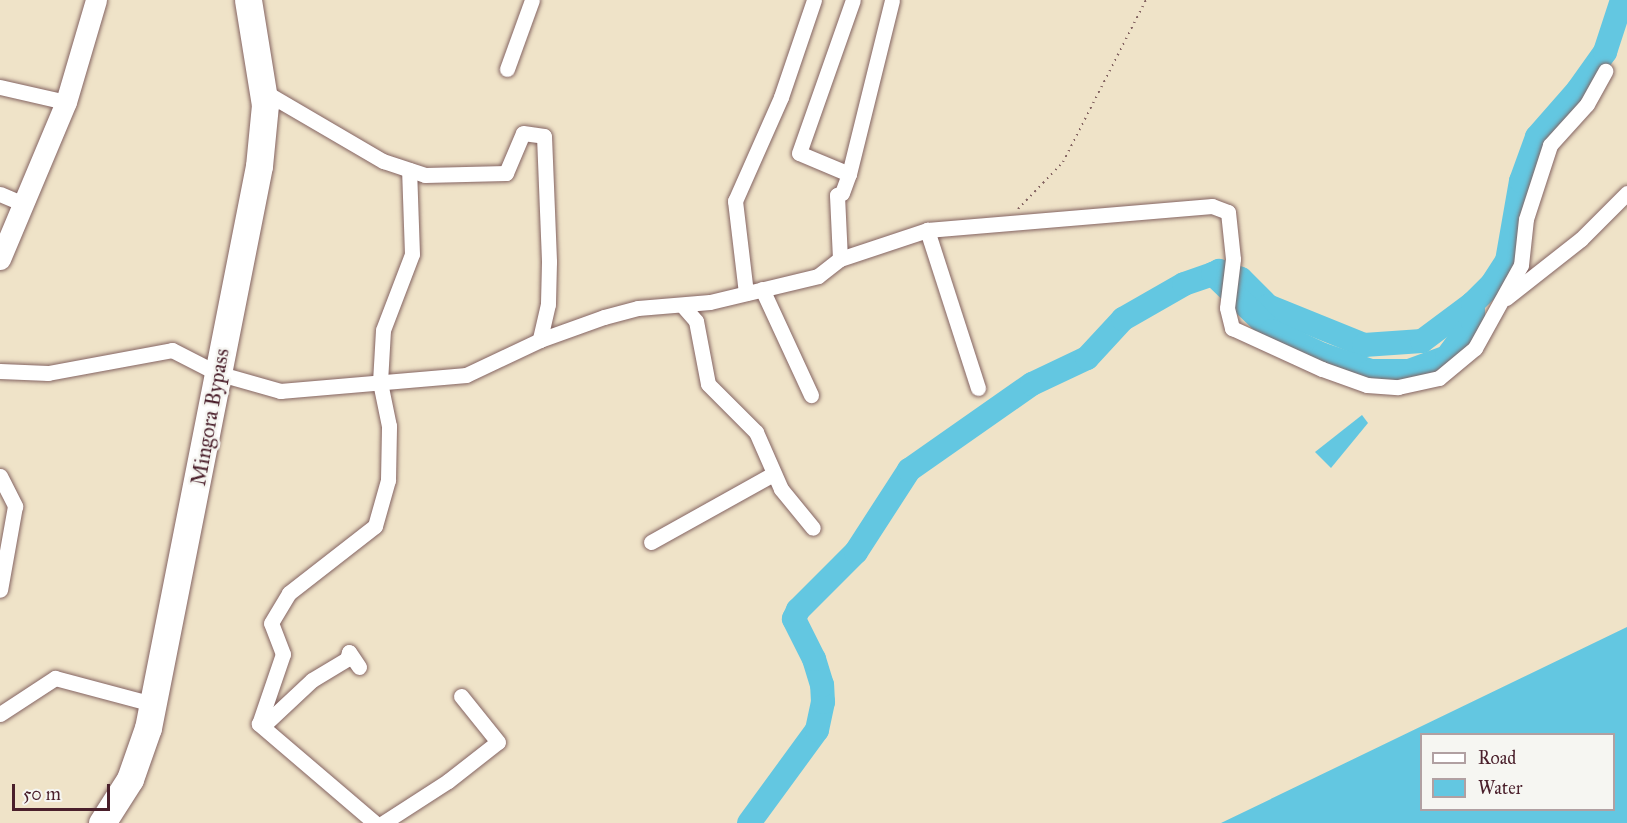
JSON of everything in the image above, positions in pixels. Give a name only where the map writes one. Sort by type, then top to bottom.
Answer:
[{"type":"highway","name":"Mingora Bypass","points":[[102,823],[130,779],[153,704],[209,436],[217,373],[260,166],[263,91],[248,0]]},
{"type":"main road","points":[[0,259],[66,102],[96,0]]},
{"type":"street","points":[[507,69],[532,0]]},
{"type":"street","points":[[747,293],[735,201],[781,96],[814,0]]},
{"type":"street","points":[[849,174],[799,153],[853,0]]},
{"type":"street","points":[[840,259],[836,203],[849,174],[892,0]]},
{"type":"street","points":[[0,371],[48,373],[172,350],[217,373],[280,391],[466,375],[540,340],[638,308],[683,306],[818,276],[840,259],[927,230],[1212,206],[1228,212],[1233,259],[1227,308],[1232,328],[1268,346],[1367,385],[1398,387],[1439,378],[1475,348],[1521,265],[1527,219],[1550,145],[1587,104],[1605,71]]},
{"type":"street","points":[[0,87],[66,102]]},
{"type":"street","points":[[263,91],[383,161],[425,175],[506,173],[523,133],[544,136],[549,262],[546,316],[540,340]]},
{"type":"street","points":[[375,823],[259,724],[283,654],[271,623],[289,593],[375,526],[388,480],[389,426],[380,382],[383,330],[412,254],[409,170]]},
{"type":"street","points":[[1503,299],[1581,239],[1627,193]]},
{"type":"street","points":[[0,194],[24,204]]},
{"type":"street","points":[[927,230],[978,388]]},
{"type":"street","points":[[762,289],[811,395]]},
{"type":"street","points":[[683,306],[696,321],[708,384],[756,432],[781,489],[813,528]]},
{"type":"street","points":[[651,542],[773,474]]},
{"type":"street","points":[[0,476],[15,507],[0,590]]},
{"type":"street","points":[[265,724],[312,680],[347,659],[350,652],[359,667]]},
{"type":"street","points":[[0,714],[55,678],[153,704]]},
{"type":"street","points":[[383,823],[448,781],[498,742],[461,696]]},
{"type":"path","points":[[1004,224],[1063,162],[1146,0]]},
{"type":"water","points":[[1362,415],[1368,423],[1331,468],[1315,452]]},
{"type":"water","points":[[1627,627],[1627,823],[1221,823]]},
{"type":"waterway","points":[[749,823],[817,730],[823,702],[822,685],[814,659],[794,619],[798,610],[856,552],[909,470],[1032,384],[1087,358],[1123,319],[1184,284],[1213,274],[1272,331],[1323,355],[1371,371],[1409,371],[1447,357],[1473,322],[1473,303],[1492,284],[1507,261],[1521,181],[1537,137],[1578,90],[1605,52],[1622,0]]},
{"type":"waterway","points":[[1213,274],[1219,271],[1241,279],[1268,306],[1364,345],[1422,341],[1473,303]]}]
